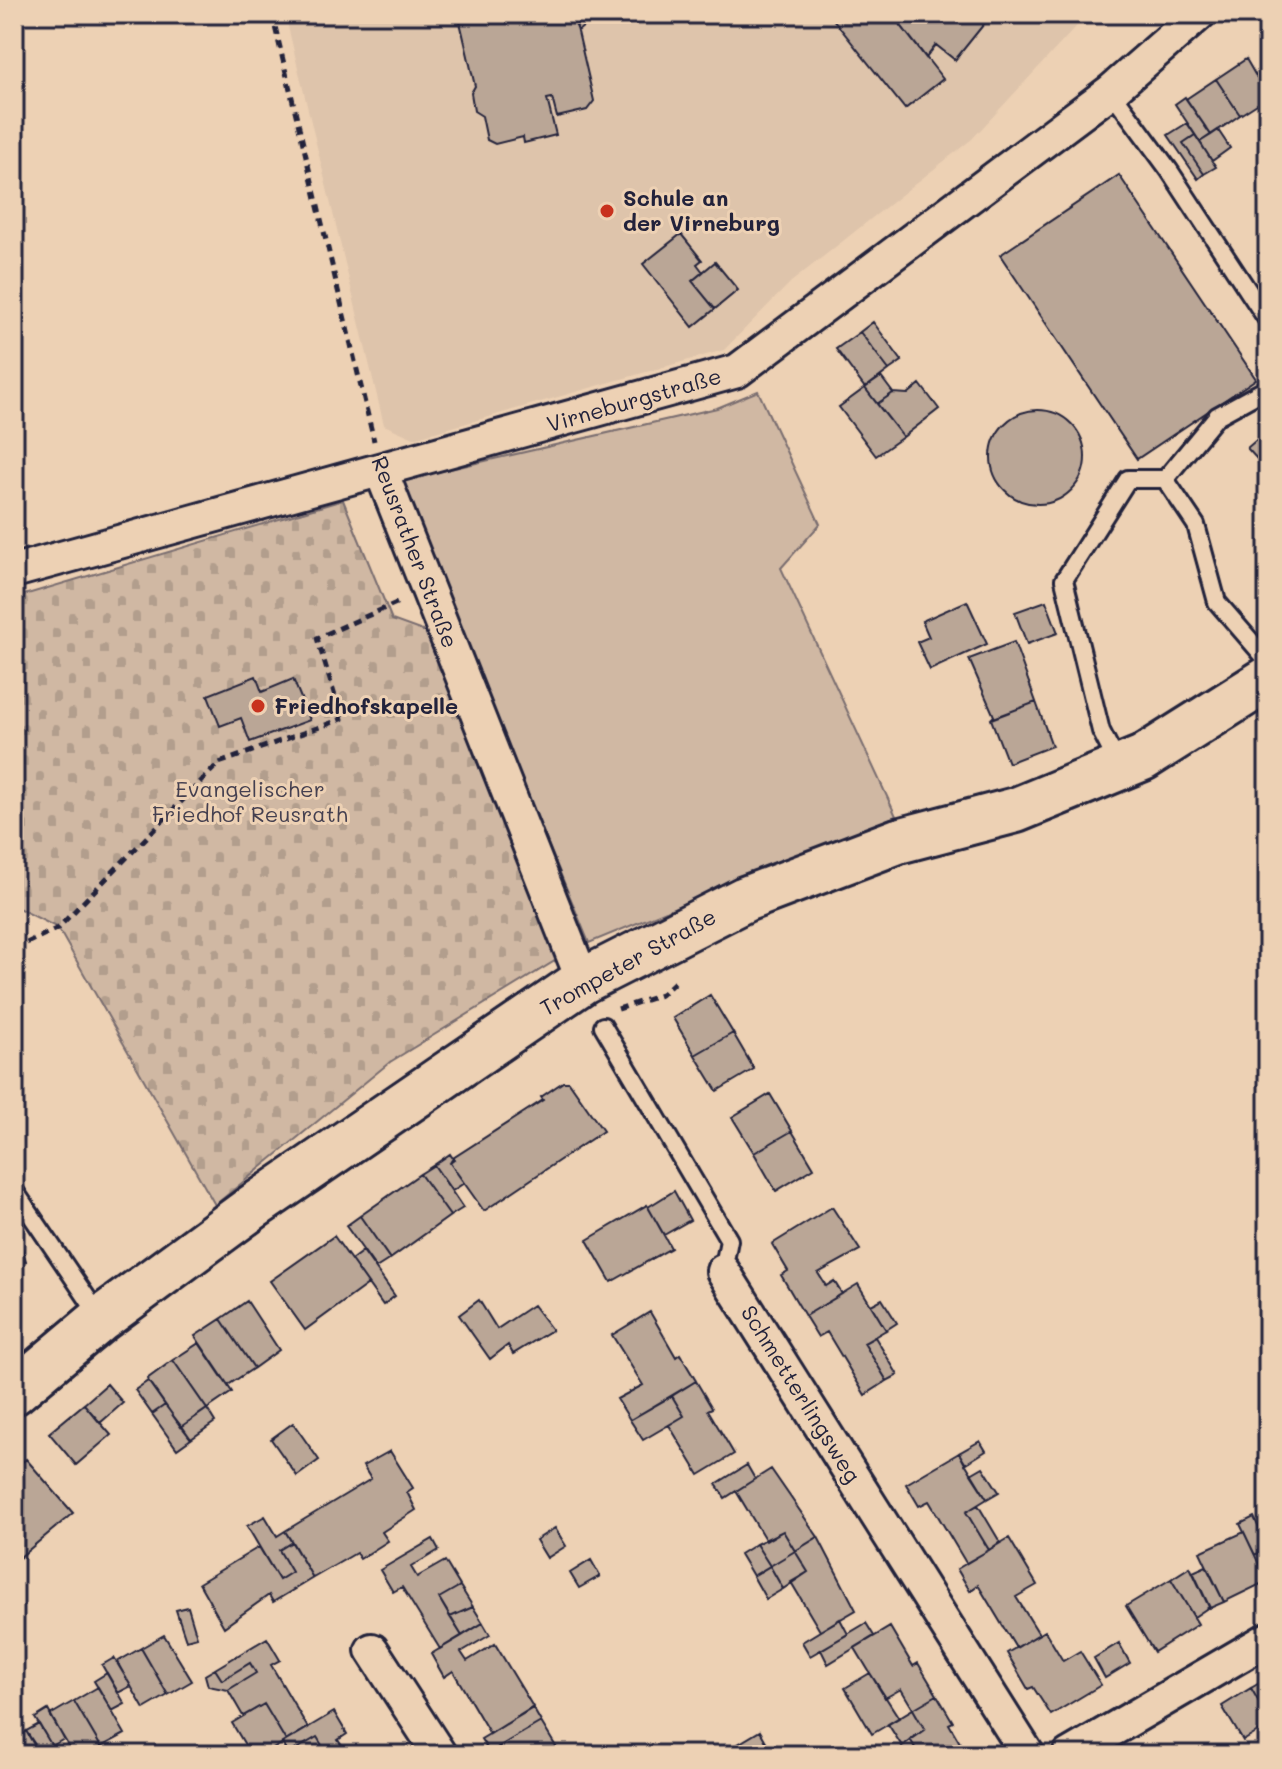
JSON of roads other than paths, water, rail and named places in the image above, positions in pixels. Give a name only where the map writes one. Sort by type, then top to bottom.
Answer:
[{"type":"main road","name":"Trompeter Straße","points":[[14,1392],[101,1319],[266,1198],[583,981],[745,899],[898,841],[1016,810],[1143,758],[1268,679]]},
{"type":"street","name":"Virneburgstraße","points":[[14,571],[737,371],[1111,91],[1199,14]]},
{"type":"street","name":"Reusrather Straße","points":[[381,471],[583,981]]},
{"type":"street","name":"Schmetterlingsweg","points":[[723,1271],[1028,1755]]},
{"type":"street","points":[[1069,1755],[1268,1639]]},
{"type":"street","points":[[372,1650],[440,1755]]},
{"type":"lane","points":[[1111,91],[1169,170],[1268,321]]},
{"type":"lane","points":[[1165,479],[1217,416],[1268,388]]},
{"type":"lane","points":[[1120,767],[1101,731],[1064,580],[1128,479],[1165,479]]},
{"type":"lane","points":[[1165,479],[1196,525],[1217,602],[1268,661]]},
{"type":"lane","name":"Schmetterlingsweg","points":[[603,1026],[729,1240],[723,1271]]},
{"type":"lane","points":[[14,1190],[101,1319]]},
{"type":"place","name":"Schule an der Virneburg","points":[[607,211]]},
{"type":"place","name":"Friedhofskapelle","points":[[258,706]]},
{"type":"park label","name":"Evangelischer Friedhof Reusrath","points":[[250,802]]}]
